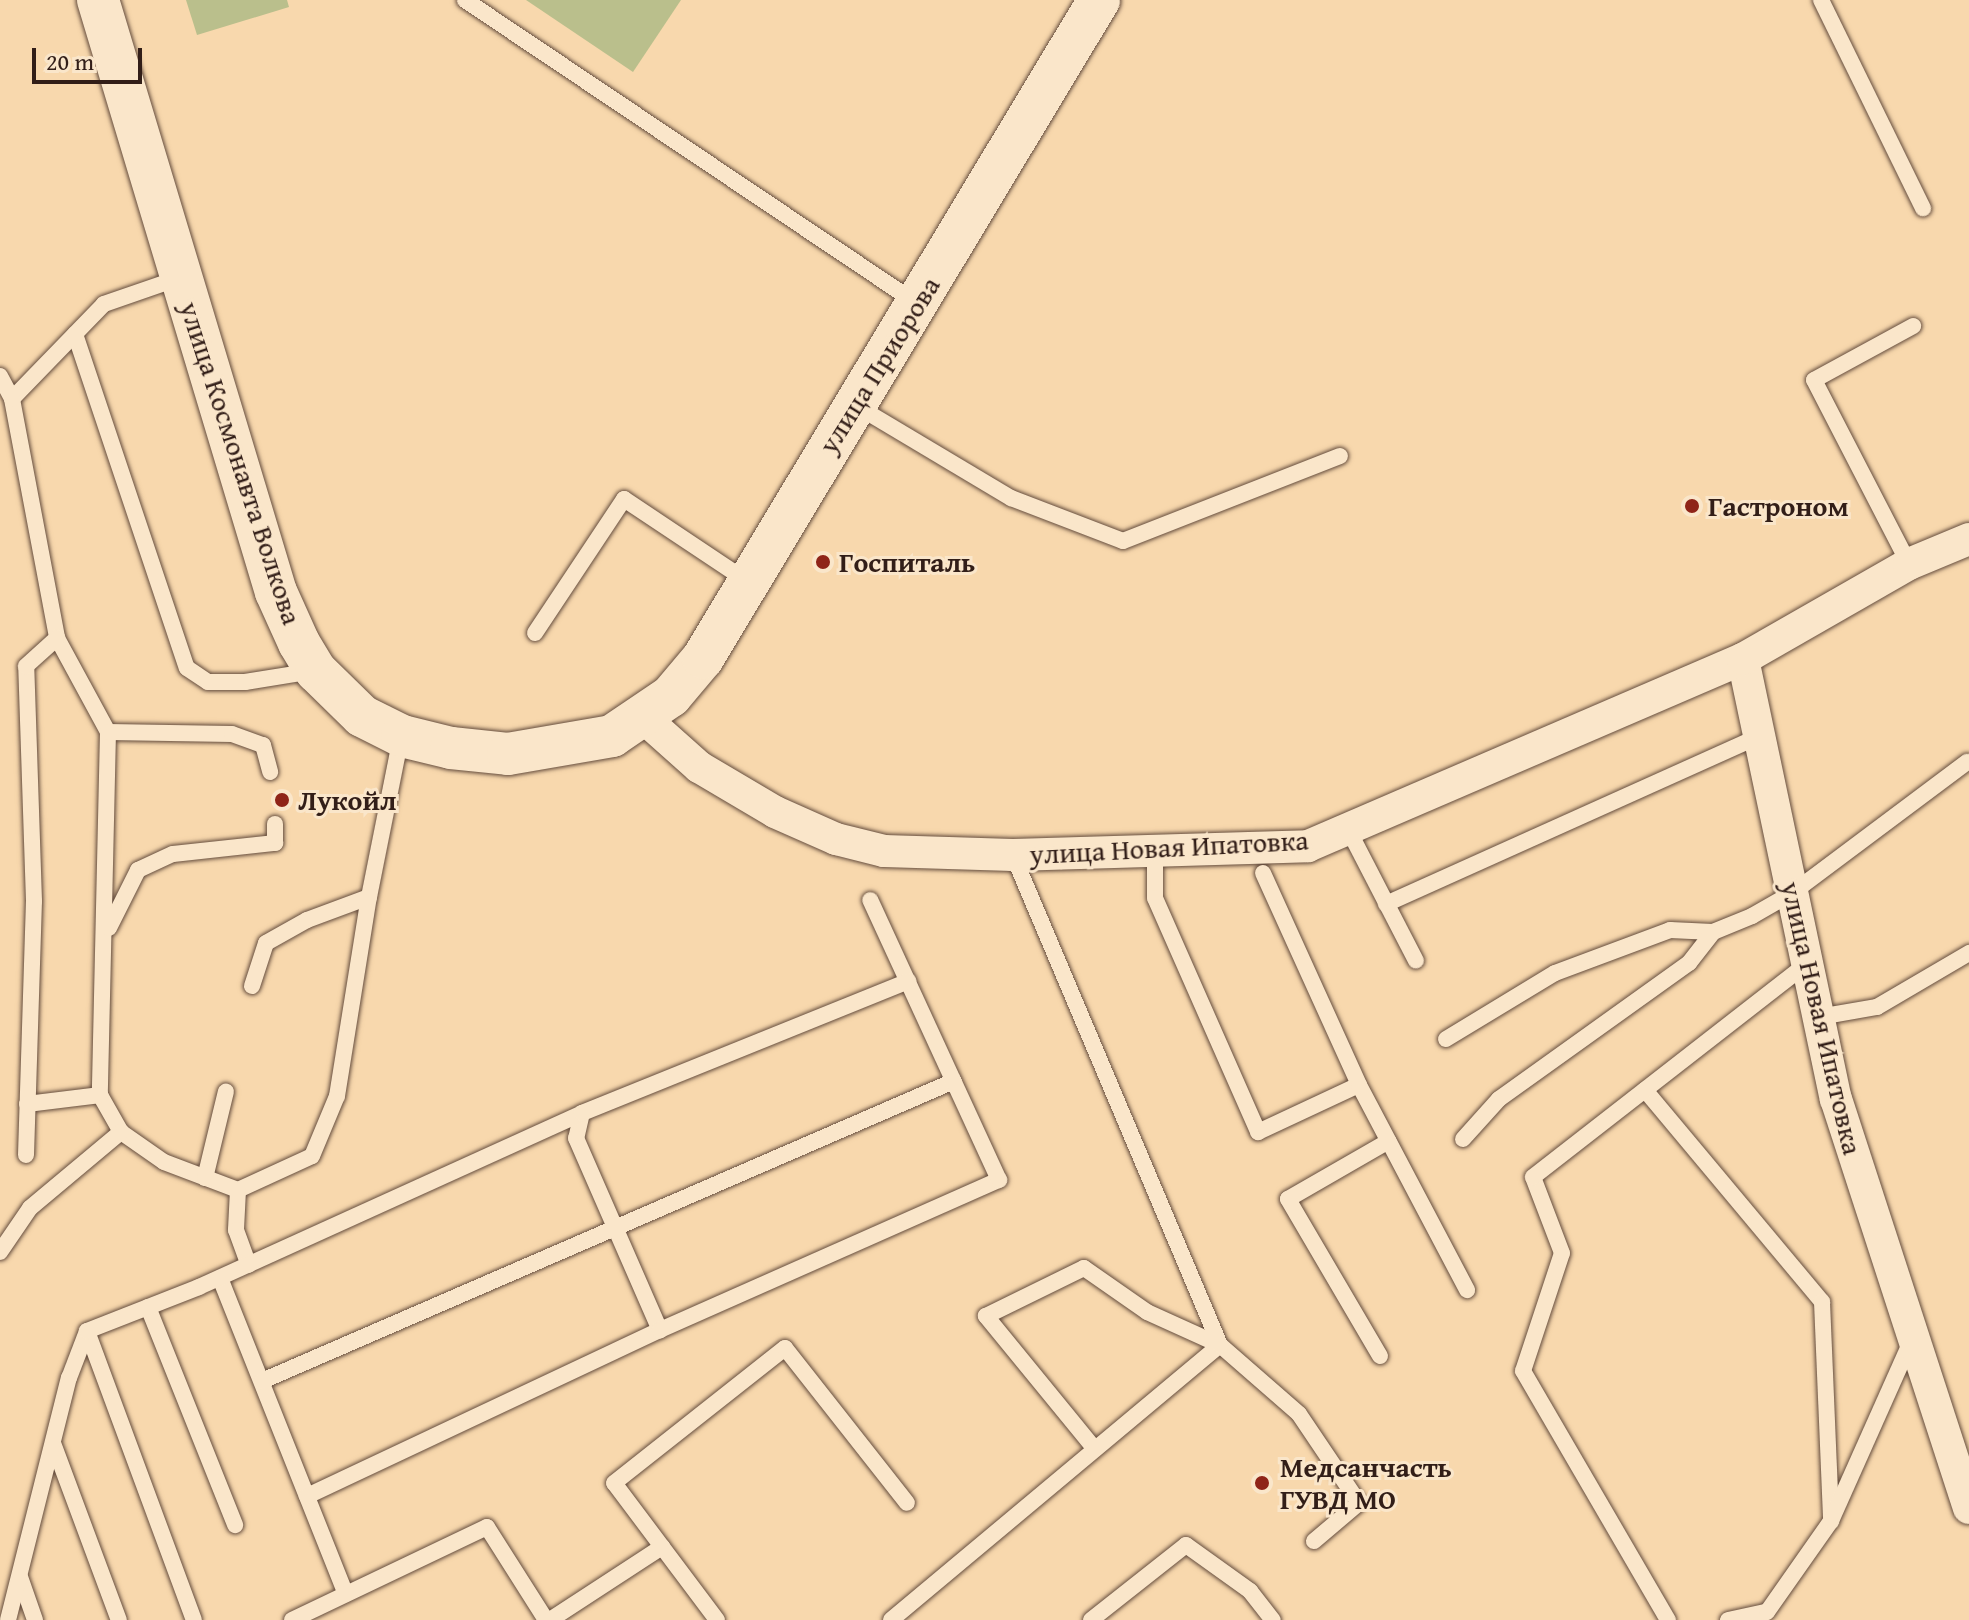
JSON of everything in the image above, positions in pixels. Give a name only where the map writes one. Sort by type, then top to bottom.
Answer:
[{"type":"street","name":"улица Космонавта Волкова","points":[[98,0],[276,592],[316,671],[362,716],[402,736],[451,748],[508,754],[612,736],[644,718]]},
{"type":"street","name":"улица Приорова","points":[[644,718],[703,658],[854,404],[918,303],[1091,3]]},
{"type":"street","name":"улица Новая Ипатовка","points":[[644,718],[699,767],[775,812],[836,839],[884,851],[1013,855],[1308,846],[1743,659],[1909,564],[1969,539]]},
{"type":"street","name":"улица Новая Ипатовка","points":[[1743,659],[1836,1099],[1969,1508]]},
{"type":"lane","points":[[465,0],[918,303]]},
{"type":"lane","points":[[1821,0],[1923,208]]},
{"type":"lane","points":[[12,399],[104,304],[183,277]]},
{"type":"lane","points":[[1909,564],[1814,380],[1913,326]]},
{"type":"lane","points":[[75,334],[187,668],[208,682],[245,682],[316,671]]},
{"type":"lane","points":[[0,376],[12,399],[57,638],[108,732],[107,933],[100,1095],[121,1132],[164,1162],[238,1190],[312,1156],[337,1096],[369,897],[402,736]]},
{"type":"lane","points":[[854,404],[1011,498],[1123,541],[1340,456]]},
{"type":"lane","points":[[535,633],[624,499],[747,581]]},
{"type":"lane","points":[[26,1155],[34,901],[26,666],[57,638]]},
{"type":"lane","points":[[108,732],[232,734],[263,745],[270,772]]},
{"type":"lane","points":[[1386,904],[1759,736]]},
{"type":"lane","points":[[1463,1139],[1499,1099],[1689,963],[1713,932],[1792,893],[1967,762]]},
{"type":"lane","points":[[107,933],[138,870],[173,854],[275,843],[275,824]]},
{"type":"lane","points":[[1348,829],[1416,961]]},
{"type":"lane","points":[[1155,851],[1155,898],[1258,1132],[1359,1085]]},
{"type":"lane","points":[[1013,855],[1220,1345]]},
{"type":"lane","points":[[1263,873],[1359,1085],[1467,1290]]},
{"type":"lane","points":[[252,986],[266,943],[307,920],[369,897]]},
{"type":"lane","points":[[307,1496],[660,1330],[999,1180],[870,900]]},
{"type":"lane","points":[[1446,1039],[1555,973],[1670,930],[1713,932]]},
{"type":"lane","points":[[1819,1017],[1877,1007],[1969,953]]},
{"type":"lane","points":[[1668,1620],[1523,1371],[1562,1253],[1533,1177],[1807,964]]},
{"type":"lane","points":[[87,1331],[220,1278],[582,1113],[908,981]]},
{"type":"lane","points":[[262,1381],[954,1081]]},
{"type":"lane","points":[[1645,1090],[1822,1302],[1831,1521]]},
{"type":"lane","points":[[205,1178],[226,1091]]},
{"type":"lane","points":[[27,1104],[100,1095]]},
{"type":"lane","points":[[582,1113],[576,1138],[660,1330]]},
{"type":"lane","points":[[0,1252],[30,1208],[121,1132]]},
{"type":"lane","points":[[1380,1356],[1288,1199],[1389,1141]]},
{"type":"lane","points":[[238,1190],[236,1230],[249,1265]]},
{"type":"lane","points":[[1094,1448],[986,1316],[1084,1268],[1147,1312],[1220,1345],[1299,1414],[1359,1503],[1314,1541]]},
{"type":"lane","points":[[220,1278],[346,1594]]},
{"type":"lane","points":[[148,1307],[235,1525]]},
{"type":"lane","points":[[8,1620],[53,1443],[87,1331]]},
{"type":"lane","points":[[87,1331],[194,1620]]},
{"type":"lane","points":[[1728,1620],[1767,1612],[1831,1521],[1912,1338]]},
{"type":"lane","points":[[891,1620],[1220,1345]]},
{"type":"lane","points":[[717,1620],[614,1483],[785,1348],[907,1503]]},
{"type":"lane","points":[[53,1443],[119,1620]]},
{"type":"lane","points":[[292,1620],[487,1527],[548,1620],[662,1547]]},
{"type":"lane","points":[[1091,1620],[1186,1545],[1250,1591],[1273,1620]]},
{"type":"lane","points":[[19,1575],[35,1620]]},
{"type":"green space","points":[[186,0],[287,0],[289,7],[197,35]]},
{"type":"green space","points":[[526,0],[681,0],[633,72]]},
{"type":"place","name":"Гастроном","points":[[1692,506]]},
{"type":"place","name":"Госпиталь","points":[[823,562]]},
{"type":"place","name":"Лукойл","points":[[282,800]]},
{"type":"place","name":"Медсанчасть ГУВД МО","points":[[1262,1483]]}]
